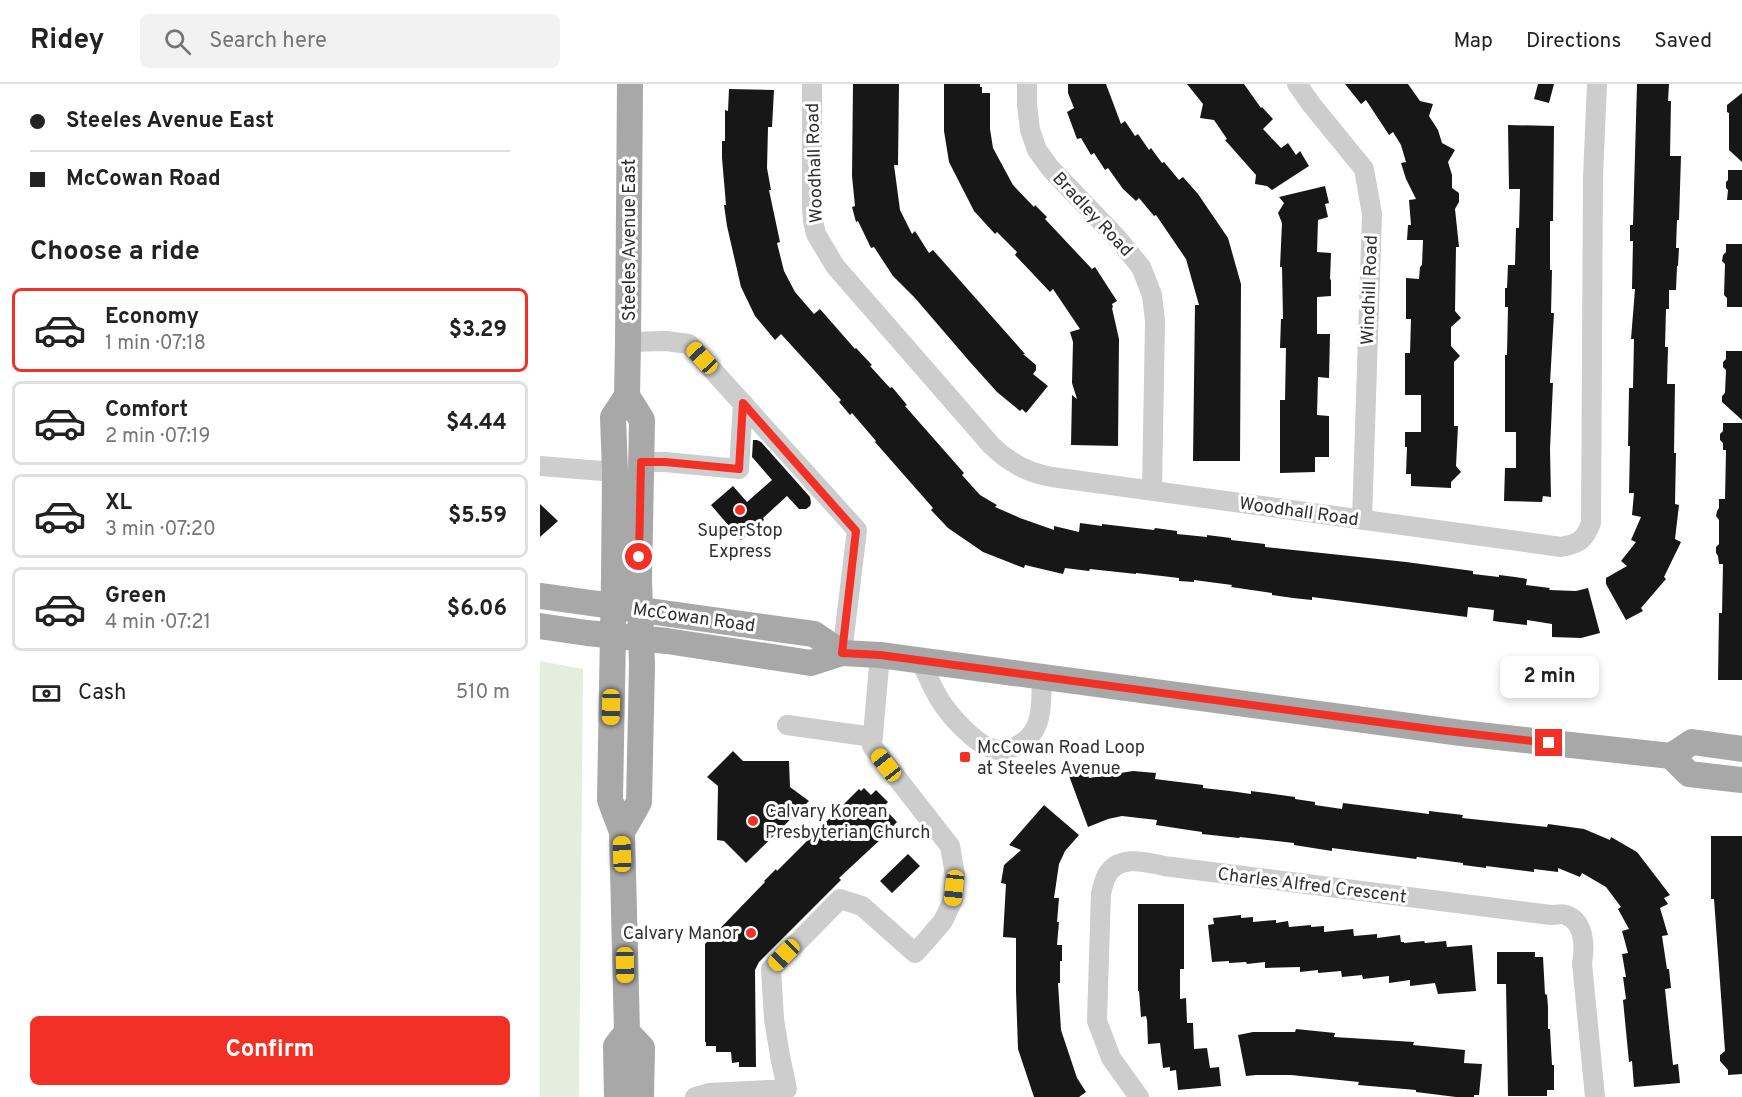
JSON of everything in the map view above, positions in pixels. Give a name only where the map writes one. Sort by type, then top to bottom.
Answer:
[{"type":"main road","name":"Steeles Avenue East","points":[[617,1097],[616,1046],[627,1032],[622,831],[610,800],[615,472],[613,417],[627,396],[630,84]]},
{"type":"main road","points":[[622,831],[639,801],[642,676],[639,580],[642,420],[627,396]]},
{"type":"main road","name":"McCowan Road","points":[[540,596],[814,634],[842,653]]},
{"type":"main road","name":"McCowan Road","points":[[540,626],[811,663],[842,653],[880,655],[1461,733],[1671,756]]},
{"type":"main road","points":[[1742,749],[1692,742],[1671,756],[1689,774],[1742,780]]},
{"type":"main road","points":[[627,1032],[642,1048],[641,1097]]},
{"type":"street","name":"Woodhall Road","points":[[812,84],[812,208],[816,234],[835,266],[991,445],[1007,459],[1041,475],[1561,547],[1579,542],[1587,535],[1591,524],[1593,177],[1597,84]]},
{"type":"street","name":"Bradley Road","points":[[1027,84],[1030,130],[1037,150],[1050,168],[1118,239],[1141,267],[1152,295],[1155,332],[1152,491]]},
{"type":"street","name":"Windhill Road","points":[[1297,84],[1364,169],[1370,198],[1372,214],[1362,520]]},
{"type":"street","points":[[628,342],[666,341],[689,344],[856,531],[842,653]]},
{"type":"street","points":[[641,462],[739,469],[743,403]]},
{"type":"street","points":[[540,458],[553,459],[564,468]]},
{"type":"street","points":[[540,466],[615,472]]},
{"type":"street","points":[[695,1097],[709,1093],[787,1089],[774,1019],[771,969],[840,899],[862,906],[915,953],[943,921],[953,900],[955,875],[950,846],[872,746],[880,655]]},
{"type":"street","points":[[920,661],[943,706],[988,748],[998,750],[1016,746],[1034,732],[1039,720],[1042,677]]},
{"type":"street","points":[[787,725],[873,737]]},
{"type":"street","name":"Charles Alfred Crescent","points":[[1138,1097],[1111,1058],[1097,1020],[1101,893],[1108,873],[1122,862],[1139,860],[1164,866],[1551,915],[1565,914],[1574,920],[1581,930],[1583,939],[1582,963],[1595,1097]]},
{"type":"green space","points":[[540,661],[583,669],[579,1097],[540,1097]]},
{"type":"building","points":[[853,84],[899,84],[898,165],[894,165],[900,210],[912,234],[915,231],[929,253],[933,250],[1025,354],[1023,354],[1036,365],[1033,374],[1048,386],[1026,413],[1022,409],[1020,411],[997,392],[893,276],[874,247],[871,248],[858,221],[856,222],[852,207],[855,206],[852,176]]},
{"type":"building","points":[[944,84],[980,84],[982,93],[990,93],[990,129],[993,148],[1013,185],[1047,217],[1045,219],[1092,269],[1095,267],[1117,301],[1112,304],[1112,308],[1119,339],[1118,446],[1071,445],[1072,395],[1077,399],[1072,383],[1073,342],[1070,332],[1080,329],[1053,289],[1050,292],[1015,255],[1017,252],[997,232],[995,234],[974,211],[949,162],[944,131]]},
{"type":"building","points":[[1068,84],[1106,84],[1121,124],[1125,121],[1135,136],[1138,134],[1149,150],[1151,148],[1179,180],[1183,177],[1198,194],[1228,238],[1241,284],[1240,461],[1193,461],[1195,305],[1199,305],[1186,259],[1156,215],[1154,216],[1139,198],[1136,201],[1123,189],[1108,168],[1105,170],[1094,153],[1091,155],[1081,138],[1077,139],[1067,112],[1074,108],[1068,93]]},
{"type":"building","points":[[1187,84],[1244,84],[1261,108],[1273,119],[1263,129],[1281,148],[1288,143],[1296,155],[1300,151],[1309,166],[1272,190],[1267,186],[1255,184],[1256,175],[1225,140],[1227,139],[1214,120],[1200,118],[1203,104]]},
{"type":"building","points":[[1345,84],[1408,84],[1420,101],[1433,104],[1429,116],[1438,130],[1442,143],[1455,150],[1448,162],[1452,175],[1452,188],[1459,193],[1459,202],[1455,209],[1459,247],[1456,247],[1455,311],[1461,318],[1451,327],[1451,346],[1460,356],[1454,362],[1454,426],[1458,426],[1456,466],[1461,472],[1451,482],[1451,488],[1411,486],[1411,474],[1406,474],[1405,432],[1421,432],[1421,395],[1405,395],[1405,353],[1410,353],[1411,319],[1406,319],[1406,278],[1419,279],[1423,240],[1407,240],[1408,225],[1411,225],[1409,200],[1416,199],[1401,163],[1406,162],[1401,145],[1393,132],[1389,135],[1366,100],[1361,104]]},
{"type":"building","points":[[1538,84],[1554,84],[1549,103],[1534,99]]},
{"type":"building","points":[[1637,84],[1669,84],[1670,156],[1681,156],[1676,290],[1669,290],[1665,347],[1668,347],[1667,384],[1675,384],[1675,504],[1679,505],[1675,539],[1681,542],[1664,577],[1666,579],[1641,608],[1643,611],[1626,620],[1606,584],[1606,578],[1627,566],[1621,561],[1636,542],[1631,540],[1641,517],[1632,515],[1634,493],[1629,493],[1630,446],[1628,446],[1629,388],[1633,388],[1634,339],[1631,339],[1635,289],[1632,289],[1633,241],[1630,241],[1630,225],[1633,225]]},
{"type":"building","points":[[729,89],[774,90],[772,127],[768,127],[767,168],[771,190],[769,190],[784,271],[795,292],[814,314],[820,309],[890,388],[892,387],[907,405],[905,406],[964,473],[962,475],[980,495],[997,505],[995,507],[1054,530],[1054,526],[1079,532],[1080,523],[1154,530],[1155,528],[1177,531],[1177,534],[1231,538],[1231,540],[1265,544],[1265,547],[1406,562],[1473,571],[1473,574],[1515,577],[1527,579],[1526,585],[1550,588],[1549,590],[1576,591],[1588,588],[1600,633],[1581,638],[1552,637],[1552,624],[1527,620],[1527,625],[1493,621],[1494,610],[1468,607],[1467,617],[1312,597],[1312,600],[1293,598],[1231,587],[1232,585],[1194,580],[1194,582],[1179,581],[1179,578],[1136,573],[1065,568],[1063,574],[1025,565],[1024,568],[983,552],[948,528],[813,369],[781,334],[775,340],[755,316],[741,287],[724,205],[726,205],[722,141],[725,141],[725,110],[728,111]]},
{"type":"building","points":[[1742,93],[1742,162],[1729,150],[1727,105]]},
{"type":"building","points":[[1508,125],[1554,126],[1553,221],[1550,221],[1551,313],[1554,313],[1550,383],[1553,383],[1550,449],[1551,497],[1543,496],[1542,502],[1504,501],[1505,468],[1516,468],[1516,432],[1505,432],[1505,355],[1507,355],[1508,307],[1505,307],[1505,288],[1507,288],[1508,265],[1515,265],[1520,189],[1509,189]]},
{"type":"building","points":[[1728,170],[1742,170],[1742,200],[1727,200]]},
{"type":"building","points":[[1325,186],[1329,203],[1325,204],[1328,217],[1318,220],[1317,252],[1331,253],[1331,296],[1317,297],[1317,334],[1330,334],[1329,378],[1318,377],[1317,415],[1329,416],[1329,457],[1315,457],[1315,472],[1280,473],[1280,400],[1285,400],[1286,348],[1280,348],[1281,319],[1283,319],[1282,267],[1280,267],[1282,223],[1278,213],[1284,203],[1279,197]]},
{"type":"building","points":[[1726,244],[1742,244],[1742,307],[1727,307],[1727,298],[1724,295],[1725,264],[1722,261],[1726,252]]},
{"type":"building","points":[[1726,351],[1742,351],[1742,420],[1722,402],[1722,396],[1725,393],[1726,370],[1723,362],[1726,359]]},
{"type":"building","points":[[1723,423],[1742,423],[1742,680],[1718,680],[1719,613],[1722,613],[1723,564],[1719,564],[1716,553],[1716,547],[1719,544],[1719,520],[1716,516],[1719,499],[1725,499],[1726,450],[1723,450],[1723,443],[1720,440]]},
{"type":"building","points":[[753,440],[761,442],[810,497],[811,503],[806,509],[799,509],[787,496],[741,540],[711,505],[733,486],[747,502],[772,480],[752,457]]},
{"type":"building","points":[[540,504],[558,521],[540,537]]},
{"type":"building","name":"Calvary Korean Presbyterian Church","points":[[733,751],[743,761],[789,761],[790,787],[809,801],[746,863],[724,841],[717,840],[718,786],[707,777]]},
{"type":"building","points":[[1085,766],[1089,778],[1133,771],[1156,773],[1155,779],[1203,785],[1203,788],[1295,797],[1295,799],[1315,802],[1315,805],[1342,809],[1343,803],[1429,814],[1429,811],[1463,815],[1462,818],[1584,829],[1610,840],[1611,837],[1637,852],[1670,895],[1664,898],[1668,904],[1660,908],[1668,935],[1662,936],[1671,988],[1665,989],[1673,1065],[1678,1064],[1680,1083],[1634,1087],[1632,1061],[1629,1062],[1623,1000],[1626,999],[1623,977],[1626,977],[1622,954],[1628,953],[1622,931],[1629,929],[1618,909],[1621,907],[1606,887],[1582,873],[1580,877],[1558,868],[1558,872],[1534,869],[1534,872],[1332,848],[1332,851],[1294,845],[1294,843],[1202,834],[1202,832],[1156,825],[1157,820],[1122,816],[1088,827],[1068,773]]},
{"type":"building","name":"Calvary Manor","points":[[864,788],[871,795],[876,790],[888,802],[883,807],[897,822],[839,878],[841,880],[759,962],[755,970],[756,1067],[739,1067],[739,1062],[732,1063],[731,1052],[716,1052],[716,1046],[706,1046],[705,944],[776,869],[777,871],[859,789],[861,791]]},
{"type":"building","points":[[1044,805],[1079,835],[1065,851],[1059,864],[1054,898],[1059,898],[1057,945],[1062,945],[1060,983],[1058,983],[1061,1030],[1077,1078],[1086,1092],[1079,1097],[1034,1097],[1018,1049],[1016,938],[1003,937],[1006,884],[1001,883],[1004,865],[1021,850],[1009,845]]},
{"type":"building","points":[[1711,836],[1742,836],[1742,1074],[1728,1075],[1728,1070],[1720,1061],[1720,1055],[1725,1051],[1714,899],[1711,899]]},
{"type":"building","points":[[908,854],[920,866],[892,893],[880,881]]},
{"type":"building","points":[[1138,904],[1184,904],[1184,969],[1180,969],[1180,999],[1186,998],[1187,1023],[1193,1023],[1194,1049],[1207,1048],[1210,1068],[1219,1067],[1221,1086],[1178,1090],[1176,1070],[1170,1071],[1170,1067],[1163,1068],[1160,1043],[1148,1044],[1147,1020],[1146,1016],[1141,1017],[1138,991]]},
{"type":"building","points":[[1241,915],[1241,918],[1253,917],[1253,922],[1288,921],[1289,927],[1324,926],[1324,932],[1353,929],[1354,936],[1377,934],[1377,938],[1400,935],[1401,942],[1404,943],[1446,941],[1447,947],[1472,945],[1476,991],[1438,994],[1435,983],[1410,986],[1410,980],[1389,983],[1389,976],[1363,979],[1362,975],[1342,977],[1341,971],[1318,973],[1318,970],[1300,972],[1300,967],[1265,968],[1265,962],[1247,964],[1246,962],[1229,963],[1229,961],[1212,962],[1208,925],[1214,924],[1213,918]]},
{"type":"building","points":[[1497,952],[1535,952],[1535,957],[1543,957],[1548,1029],[1550,1029],[1552,1065],[1554,1065],[1554,1090],[1547,1090],[1547,1096],[1508,1096],[1506,984],[1497,984]]},
{"type":"building","points":[[1296,1029],[1335,1033],[1334,1037],[1414,1042],[1413,1045],[1465,1050],[1464,1063],[1482,1064],[1479,1095],[1456,1097],[1416,1092],[1416,1090],[1358,1085],[1359,1082],[1291,1075],[1246,1076],[1238,1035],[1253,1032],[1295,1032]]},
{"type":"place","name":"SuperStop Express","points":[[740,510]]},
{"type":"place","name":"McCowan Road Loop at Steeles Avenue","points":[[965,757]]},
{"type":"place","name":"Calvary Korean Presbyterian Church","points":[[753,821]]},
{"type":"place","name":"Calvary Manor","points":[[751,933]]},
{"type":"route","points":[[639,557],[641,462],[739,469],[743,403],[856,531],[842,653],[880,655],[1549,743]]}]
